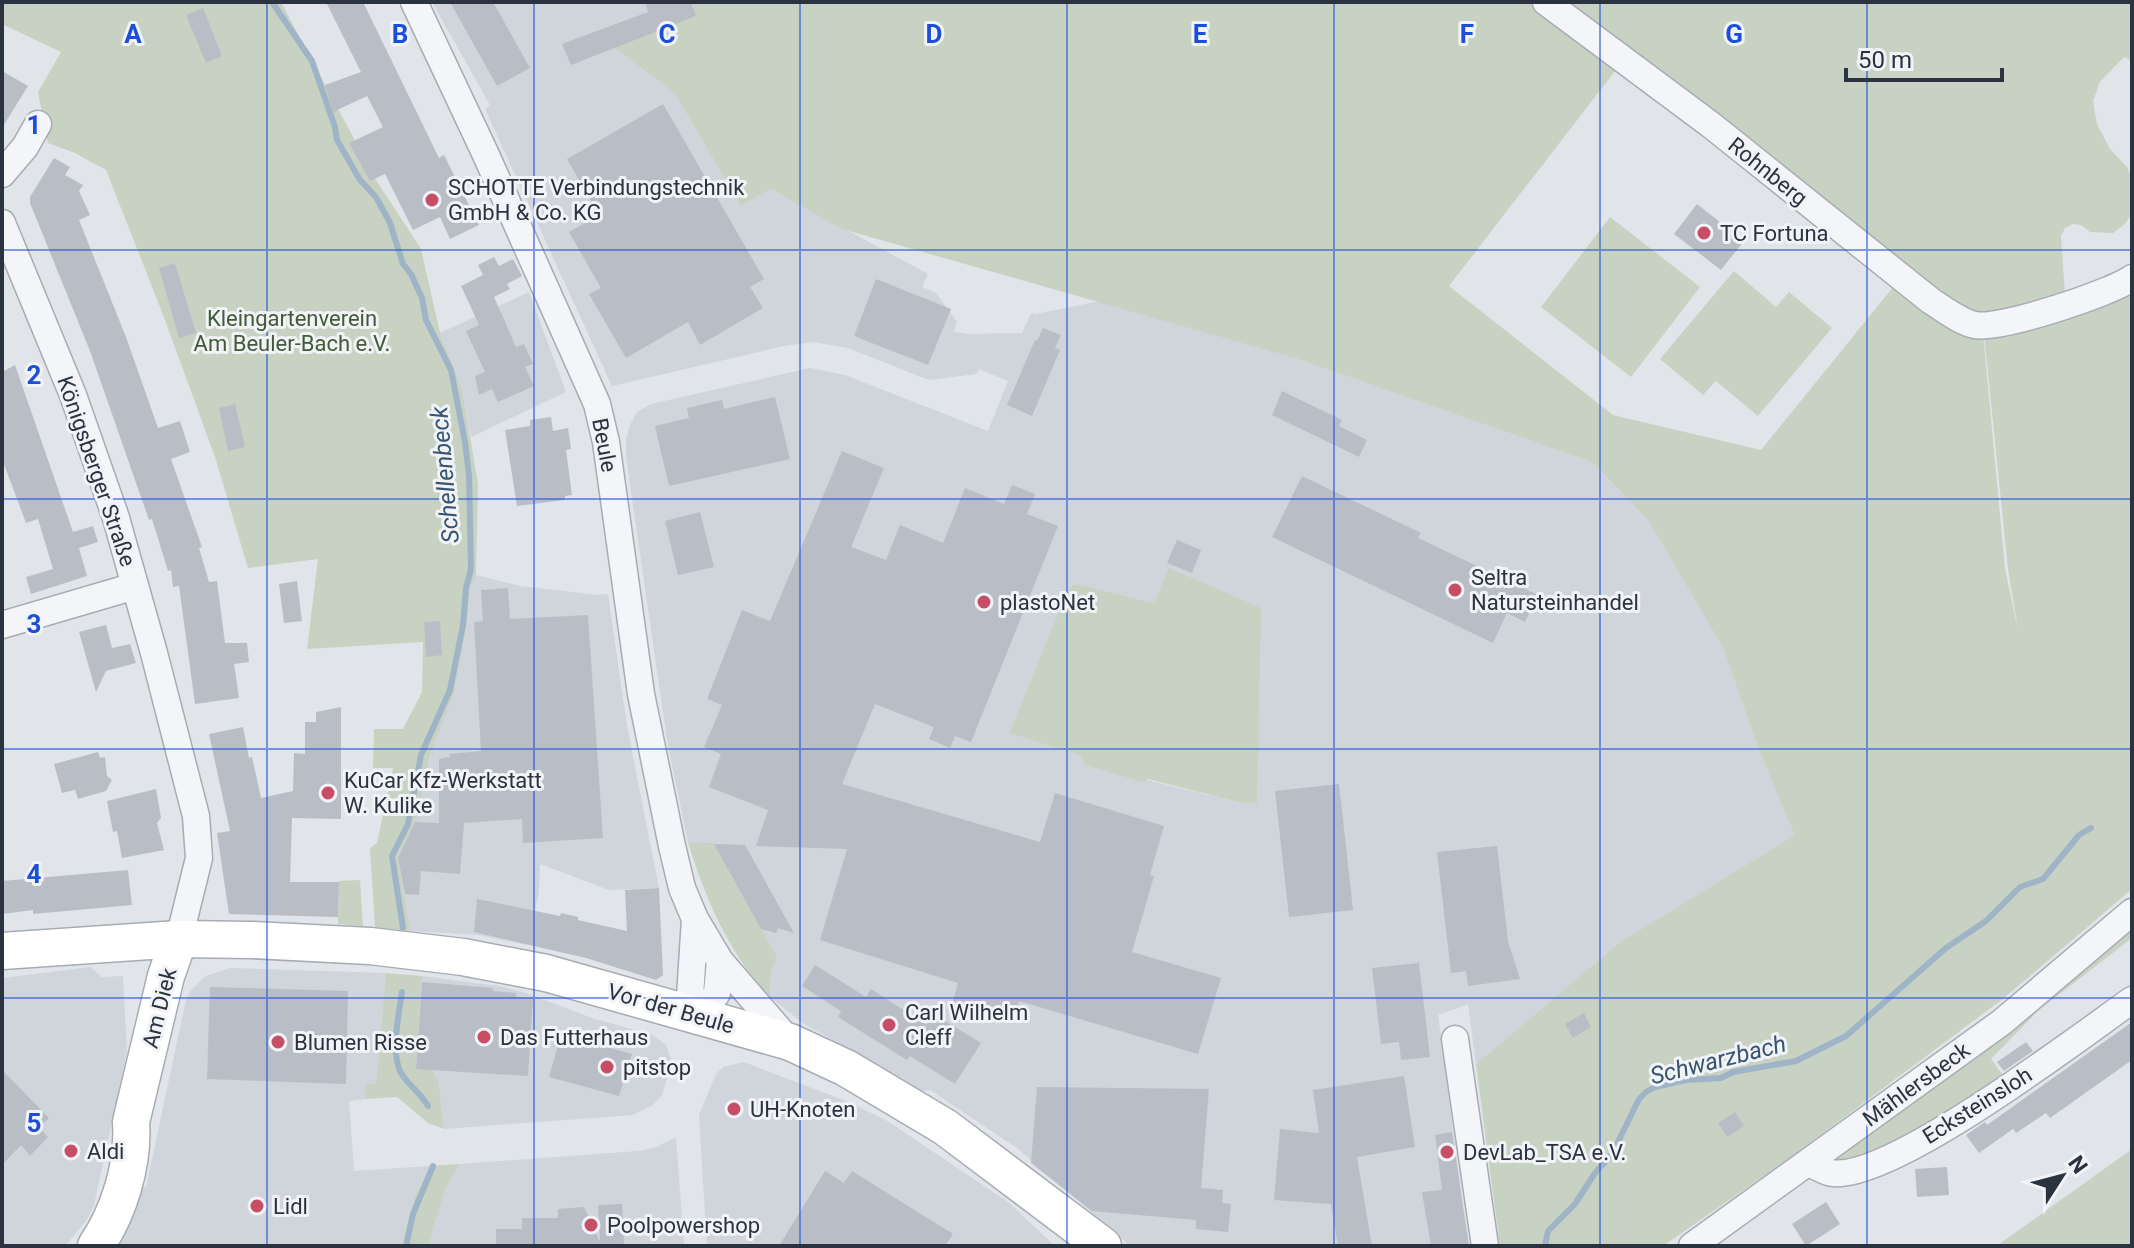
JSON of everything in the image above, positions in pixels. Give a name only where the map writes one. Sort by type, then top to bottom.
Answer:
[{"type":"main road","name":"Am Diek","points":[[2,951],[179,939],[166,976],[131,1122],[133,1143],[121,1193],[96,1246]]},
{"type":"main road","name":"Vor der Beule","points":[[179,939],[370,946],[463,957],[546,973],[790,1042],[846,1068],[945,1127],[1103,1246]]},
{"type":"street","name":"Beule","points":[[414,2],[493,169],[597,404],[606,442],[641,694],[682,888],[695,919],[720,961],[790,1042]]},
{"type":"street","name":"Rohnberg","points":[[1546,2],[1711,125],[1951,314],[1976,325],[2012,321],[2078,300],[2132,278]]},
{"type":"street","points":[[2,174],[25,147],[38,124]]},
{"type":"street","name":"Königsberger Straße","points":[[2,223],[73,395],[116,518],[196,816],[199,858],[179,939]]},
{"type":"street","name":"Königsberger Straße","points":[[2,625],[135,586]]},
{"type":"street","name":"Mählersbeck","points":[[1692,1246],[2002,1022],[2132,912]]},
{"type":"street","name":"Beule","points":[[695,919],[690,996],[702,1016]]},
{"type":"street","points":[[702,1016],[717,993],[720,961]]},
{"type":"street","name":"Ecksteinsloh","points":[[1809,1163],[1832,1173],[1857,1169],[1903,1152],[2000,1094],[2132,1000]]},
{"type":"street","points":[[1455,1039],[1485,1246]]},
{"type":"shaded area","points":[[432,2],[692,2],[697,16],[613,47],[675,94],[741,206],[771,189],[928,274],[922,287],[936,293],[957,322],[954,332],[1022,333],[1031,313],[1100,301],[1295,358],[1592,462],[1648,520],[1723,648],[1760,753],[1796,835],[1620,942],[1476,1064],[1468,1004],[1438,1015],[1468,1246],[1130,1246],[1017,1148],[930,1090],[921,1091],[907,1084],[804,1024],[770,997],[771,972],[776,957],[714,843],[688,842],[667,740],[626,457],[630,425],[637,412],[651,404],[810,368],[845,375],[988,431],[1008,381],[979,369],[976,374],[929,380],[848,348],[814,342],[784,346],[612,386],[485,109],[490,105]],"holes":[[[1170,569],[1204,585],[1257,804],[1085,765],[1081,756],[1009,733],[1072,585],[1154,603]]]},
{"type":"shaded area","points":[[529,292],[566,392],[471,437],[462,389],[440,333]]},
{"type":"shaded area","points":[[476,575],[520,586],[608,594],[627,726],[659,888],[609,890],[540,864],[539,892],[527,945],[478,935],[410,931],[398,857],[417,818],[430,755],[454,694],[467,625],[470,589]]},
{"type":"shaded area","points":[[90,967],[102,977],[123,976],[127,1052],[94,1205],[86,1221],[65,1246],[2,1246],[2,978]]},
{"type":"shaded area","name":"Blumen Risse","points":[[230,968],[386,973],[376,1084],[367,1099],[349,1101],[354,1171],[430,1166],[415,1196],[402,1246],[120,1246],[139,1188],[146,1187],[186,1000],[191,990],[206,976]]},
{"type":"shaded area","points":[[422,976],[499,986],[653,1035],[666,1045],[672,1061],[662,1095],[653,1105],[633,1115],[444,1129],[439,1084],[416,1068]]},
{"type":"shaded area","points":[[744,1062],[851,1103],[889,1122],[1008,1202],[1055,1246],[707,1246],[699,1115],[716,1074],[723,1067]]},
{"type":"shaded area","points":[[676,1137],[684,1246],[428,1246],[446,1187],[460,1164],[638,1151],[657,1147]]},
{"type":"green space","name":"Kleingartenverein Am Beuler-Bach e.V.","points":[[2,2],[281,2],[376,180],[421,249],[440,333],[462,389],[478,484],[476,575],[470,589],[467,625],[454,694],[430,755],[417,818],[398,857],[410,931],[375,928],[370,848],[377,843],[393,768],[373,768],[374,729],[403,729],[422,692],[423,642],[307,649],[318,559],[248,568],[215,457],[106,170],[48,143],[38,92],[61,52],[2,24]]},
{"type":"green space","points":[[692,2],[1540,2],[1622,62],[1449,286],[1613,415],[1761,450],[1898,281],[1965,330],[1965,336],[1983,333],[2005,569],[2018,630],[2008,569],[1984,334],[2132,287],[2132,889],[2004,998],[1787,1160],[1663,1246],[1500,1246],[1476,1064],[1620,942],[1795,835],[1760,753],[1723,648],[1648,520],[1592,462],[1295,358],[842,229],[771,189],[741,206],[675,94],[612,46],[696,16]]},
{"type":"green space","points":[[1558,2],[2132,2],[2132,61],[2124,57],[2100,82],[2093,101],[2097,124],[2110,149],[2127,167],[2132,178],[2132,213],[2125,224],[2113,233],[2090,232],[2081,225],[2073,224],[2065,228],[2061,236],[2065,295],[1980,316],[1954,309]]},
{"type":"green space","points":[[1610,217],[1700,287],[1631,377],[1541,307]]},
{"type":"green space","points":[[1734,271],[1776,307],[1789,292],[1832,328],[1758,416],[1716,381],[1703,395],[1660,359]]},
{"type":"green space","points":[[1169,568],[1261,608],[1257,804],[1148,779],[1143,782],[1085,765],[1081,756],[1009,733],[1072,585],[1154,603]]},
{"type":"green space","points":[[688,842],[714,843],[777,957],[771,972],[770,997],[742,963],[720,924]]},
{"type":"green space","points":[[360,880],[363,926],[338,924],[339,881]]},
{"type":"green space","points":[[2132,923],[2132,938],[2039,1010],[1991,1059],[2007,1081],[1886,1155],[1836,1160],[1840,1151]]},
{"type":"green space","points":[[386,973],[422,976],[416,1068],[432,1070],[439,1084],[444,1129],[428,1123],[397,1097],[366,1099],[365,1085],[376,1083]]},
{"type":"green space","points":[[2132,1149],[2132,1246],[1998,1245]]},
{"type":"green space","points":[[460,1164],[446,1187],[428,1246],[402,1246],[415,1196],[430,1166]]},
{"type":"building","points":[[326,2],[363,2],[439,158],[444,155],[479,225],[450,239],[440,217],[413,230],[385,174],[370,181],[349,143],[383,127],[367,96],[333,112],[325,85],[361,72]]},
{"type":"building","points":[[450,2],[493,2],[530,68],[497,86]]},
{"type":"building","points":[[645,2],[691,2],[696,16],[571,65],[562,44],[648,12]]},
{"type":"building","points":[[203,8],[222,56],[206,63],[186,15]]},
{"type":"building","points":[[2,71],[28,86],[2,128]]},
{"type":"building","points":[[663,104],[764,279],[750,287],[763,308],[700,345],[688,322],[626,358],[589,294],[601,288],[569,232],[599,215],[567,159]]},
{"type":"building","points":[[54,158],[70,167],[65,175],[83,185],[79,191],[90,215],[79,220],[158,428],[180,421],[190,452],[171,459],[202,547],[199,548],[209,582],[217,581],[225,643],[247,643],[249,662],[234,664],[239,698],[195,704],[179,586],[173,587],[171,570],[168,571],[152,519],[149,520],[90,351],[30,203],[30,197]]},
{"type":"building","name":"TC Fortuna","points":[[1697,204],[1744,241],[1721,270],[1674,234]]},
{"type":"building","points":[[494,257],[499,266],[513,259],[522,276],[507,284],[510,289],[494,297],[516,347],[524,344],[533,364],[525,367],[534,386],[498,402],[492,389],[479,395],[475,376],[485,372],[466,331],[479,325],[461,286],[483,275],[478,265]]},
{"type":"building","points":[[175,263],[196,333],[179,338],[159,268]]},
{"type":"building","points":[[876,279],[951,309],[928,365],[854,336]]},
{"type":"building","points":[[1043,328],[1061,335],[1055,348],[1060,350],[1032,416],[1007,405]]},
{"type":"building","points":[[15,365],[73,532],[93,526],[98,542],[79,548],[87,576],[31,594],[26,577],[53,569],[38,519],[26,523],[2,459],[2,372]]},
{"type":"building","points":[[1282,391],[1342,420],[1339,426],[1367,440],[1359,457],[1272,415]]},
{"type":"building","points":[[775,397],[790,459],[669,486],[655,426],[689,418],[687,408],[722,400],[724,409]]},
{"type":"building","points":[[235,404],[245,447],[228,451],[219,408]]},
{"type":"building","points":[[551,417],[553,431],[568,428],[571,449],[566,450],[572,495],[565,496],[565,500],[517,506],[505,430],[530,426],[530,420]]},
{"type":"building","points":[[842,451],[884,468],[851,547],[886,560],[900,525],[943,543],[965,488],[1004,504],[1012,485],[1035,494],[1027,514],[1058,526],[971,742],[955,736],[950,748],[929,739],[934,727],[875,704],[842,784],[1040,842],[1055,793],[1164,826],[1150,875],[1154,876],[1132,952],[1221,978],[1198,1054],[1019,1001],[1013,1023],[952,1004],[958,983],[820,940],[847,849],[756,846],[768,810],[709,787],[721,754],[704,747],[722,705],[707,699],[742,610],[770,621]]},
{"type":"building","points":[[1302,476],[1421,533],[1418,538],[1538,595],[1525,622],[1507,613],[1493,643],[1272,537]]},
{"type":"building","points":[[700,512],[714,567],[678,575],[665,521]]},
{"type":"building","points":[[1177,540],[1201,550],[1192,573],[1167,563]]},
{"type":"building","points":[[297,581],[302,621],[284,623],[279,584]]},
{"type":"building","points":[[508,588],[510,619],[588,615],[603,838],[523,843],[522,819],[464,823],[460,874],[421,871],[419,895],[405,894],[398,858],[415,822],[439,823],[439,759],[450,757],[449,754],[481,751],[474,622],[483,621],[481,590]]},
{"type":"building","points":[[440,621],[442,655],[426,657],[424,622]]},
{"type":"building","points":[[106,625],[112,648],[130,644],[136,663],[106,671],[96,692],[79,632]]},
{"type":"building","points":[[341,707],[341,819],[292,818],[290,882],[339,882],[338,917],[229,914],[217,833],[230,831],[209,734],[243,727],[261,798],[293,791],[294,753],[305,754],[305,722],[316,722],[316,712]]},
{"type":"building","points":[[98,752],[100,758],[105,757],[107,776],[112,780],[106,791],[78,799],[75,790],[62,793],[54,764]]},
{"type":"building","points":[[1339,784],[1353,910],[1289,917],[1275,791]]},
{"type":"building","points":[[156,789],[161,818],[157,823],[164,850],[122,858],[107,801]]},
{"type":"building","points":[[714,844],[745,845],[794,933],[778,928],[776,933],[761,929]]},
{"type":"building","points":[[1497,846],[1508,941],[1520,979],[1468,986],[1466,971],[1451,973],[1437,852]]},
{"type":"building","points":[[128,870],[132,905],[2,914],[2,881]]},
{"type":"building","points":[[659,888],[663,975],[656,980],[586,958],[474,932],[477,899],[560,916],[561,913],[627,931],[625,890]]},
{"type":"building","points":[[1419,963],[1430,1057],[1401,1060],[1399,1042],[1381,1044],[1372,968]]},
{"type":"building","name":"Carl Wilhelm Cleff","points":[[815,965],[866,997],[871,989],[927,1025],[934,1014],[981,1043],[955,1084],[910,1056],[907,1060],[838,1017],[841,1011],[802,986]]},
{"type":"building","points":[[422,982],[493,988],[493,991],[516,993],[516,997],[533,998],[528,1076],[416,1069]]},
{"type":"building","points":[[210,987],[348,991],[346,1084],[207,1079]]},
{"type":"building","points":[[1584,1013],[1591,1027],[1573,1038],[1565,1024]]},
{"type":"building","points":[[2132,1022],[2132,1060],[2050,1118],[2046,1113],[2016,1133],[2013,1129],[1979,1153],[1966,1135],[1985,1122],[1987,1125]]},
{"type":"building","points":[[561,1034],[632,1054],[619,1096],[549,1077]]},
{"type":"building","points":[[2026,1042],[2033,1051],[2004,1071],[1997,1062]]},
{"type":"building","points":[[2,1070],[49,1118],[39,1127],[48,1137],[30,1156],[21,1145],[2,1165]]},
{"type":"building","points":[[1404,1076],[1415,1147],[1357,1157],[1372,1246],[1338,1246],[1331,1204],[1274,1200],[1280,1129],[1319,1133],[1313,1090]]},
{"type":"building","points":[[1037,1087],[1209,1089],[1201,1188],[1223,1190],[1222,1203],[1231,1204],[1228,1232],[1196,1229],[1196,1220],[1092,1211],[1031,1163]]},
{"type":"building","points":[[1735,1112],[1744,1126],[1727,1137],[1718,1123]]},
{"type":"building","points":[[1452,1132],[1469,1246],[1431,1246],[1422,1192],[1442,1190],[1435,1135]]},
{"type":"building","points":[[1947,1167],[1949,1195],[1917,1197],[1915,1169]]},
{"type":"building","points":[[825,1171],[844,1183],[852,1171],[953,1234],[945,1246],[779,1246]]},
{"type":"building","points":[[1826,1202],[1840,1224],[1806,1246],[1792,1224]]},
{"type":"building","name":"Poolpowershop","points":[[622,1204],[624,1246],[496,1246],[496,1229],[522,1229],[522,1218],[558,1218],[558,1209],[584,1207],[600,1242],[598,1205]]},
{"type":"waterway","name":"Schellenbeck","points":[[272,2],[312,61],[337,140],[390,223],[403,264],[422,298],[426,320],[451,370],[465,442],[469,475],[471,569],[450,690],[421,755],[408,824],[392,856],[403,928]]},
{"type":"waterway","name":"Schwarzbach","points":[[1545,1246],[1548,1231],[1575,1204],[1612,1154],[1639,1099],[1646,1092],[1686,1080],[1721,1078],[1733,1072],[1796,1061],[1846,1036],[1946,948],[1986,921],[2020,887],[2043,879],[2079,835],[2091,828]]},
{"type":"waterway","name":"Schellenbeck","points":[[402,992],[396,1035],[399,1068],[428,1106]]},
{"type":"waterway","name":"Schellenbeck","points":[[406,1246],[413,1214],[433,1166]]},
{"type":"place","name":"SCHOTTE Verbindungstechnik GmbH & Co. KG","points":[[432,200]]},
{"type":"place","name":"TC Fortuna","points":[[1704,233]]},
{"type":"place","name":"Seltra Natursteinhandel","points":[[1455,590]]},
{"type":"place","name":"plastoNet","points":[[984,602]]},
{"type":"place","name":"KuCar Kfz-Werkstatt W. Kulike","points":[[328,793]]},
{"type":"place","name":"Carl Wilhelm Cleff","points":[[889,1025]]},
{"type":"place","name":"Das Futterhaus","points":[[484,1037]]},
{"type":"place","name":"Blumen Risse","points":[[278,1042]]},
{"type":"place","name":"pitstop","points":[[607,1067]]},
{"type":"place","name":"UH-Knoten","points":[[734,1109]]},
{"type":"place","name":"Aldi","points":[[71,1151]]},
{"type":"place","name":"DevLab_TSA e.V.","points":[[1447,1152]]},
{"type":"place","name":"Lidl","points":[[257,1206]]},
{"type":"place","name":"Poolpowershop","points":[[591,1225]]}]
